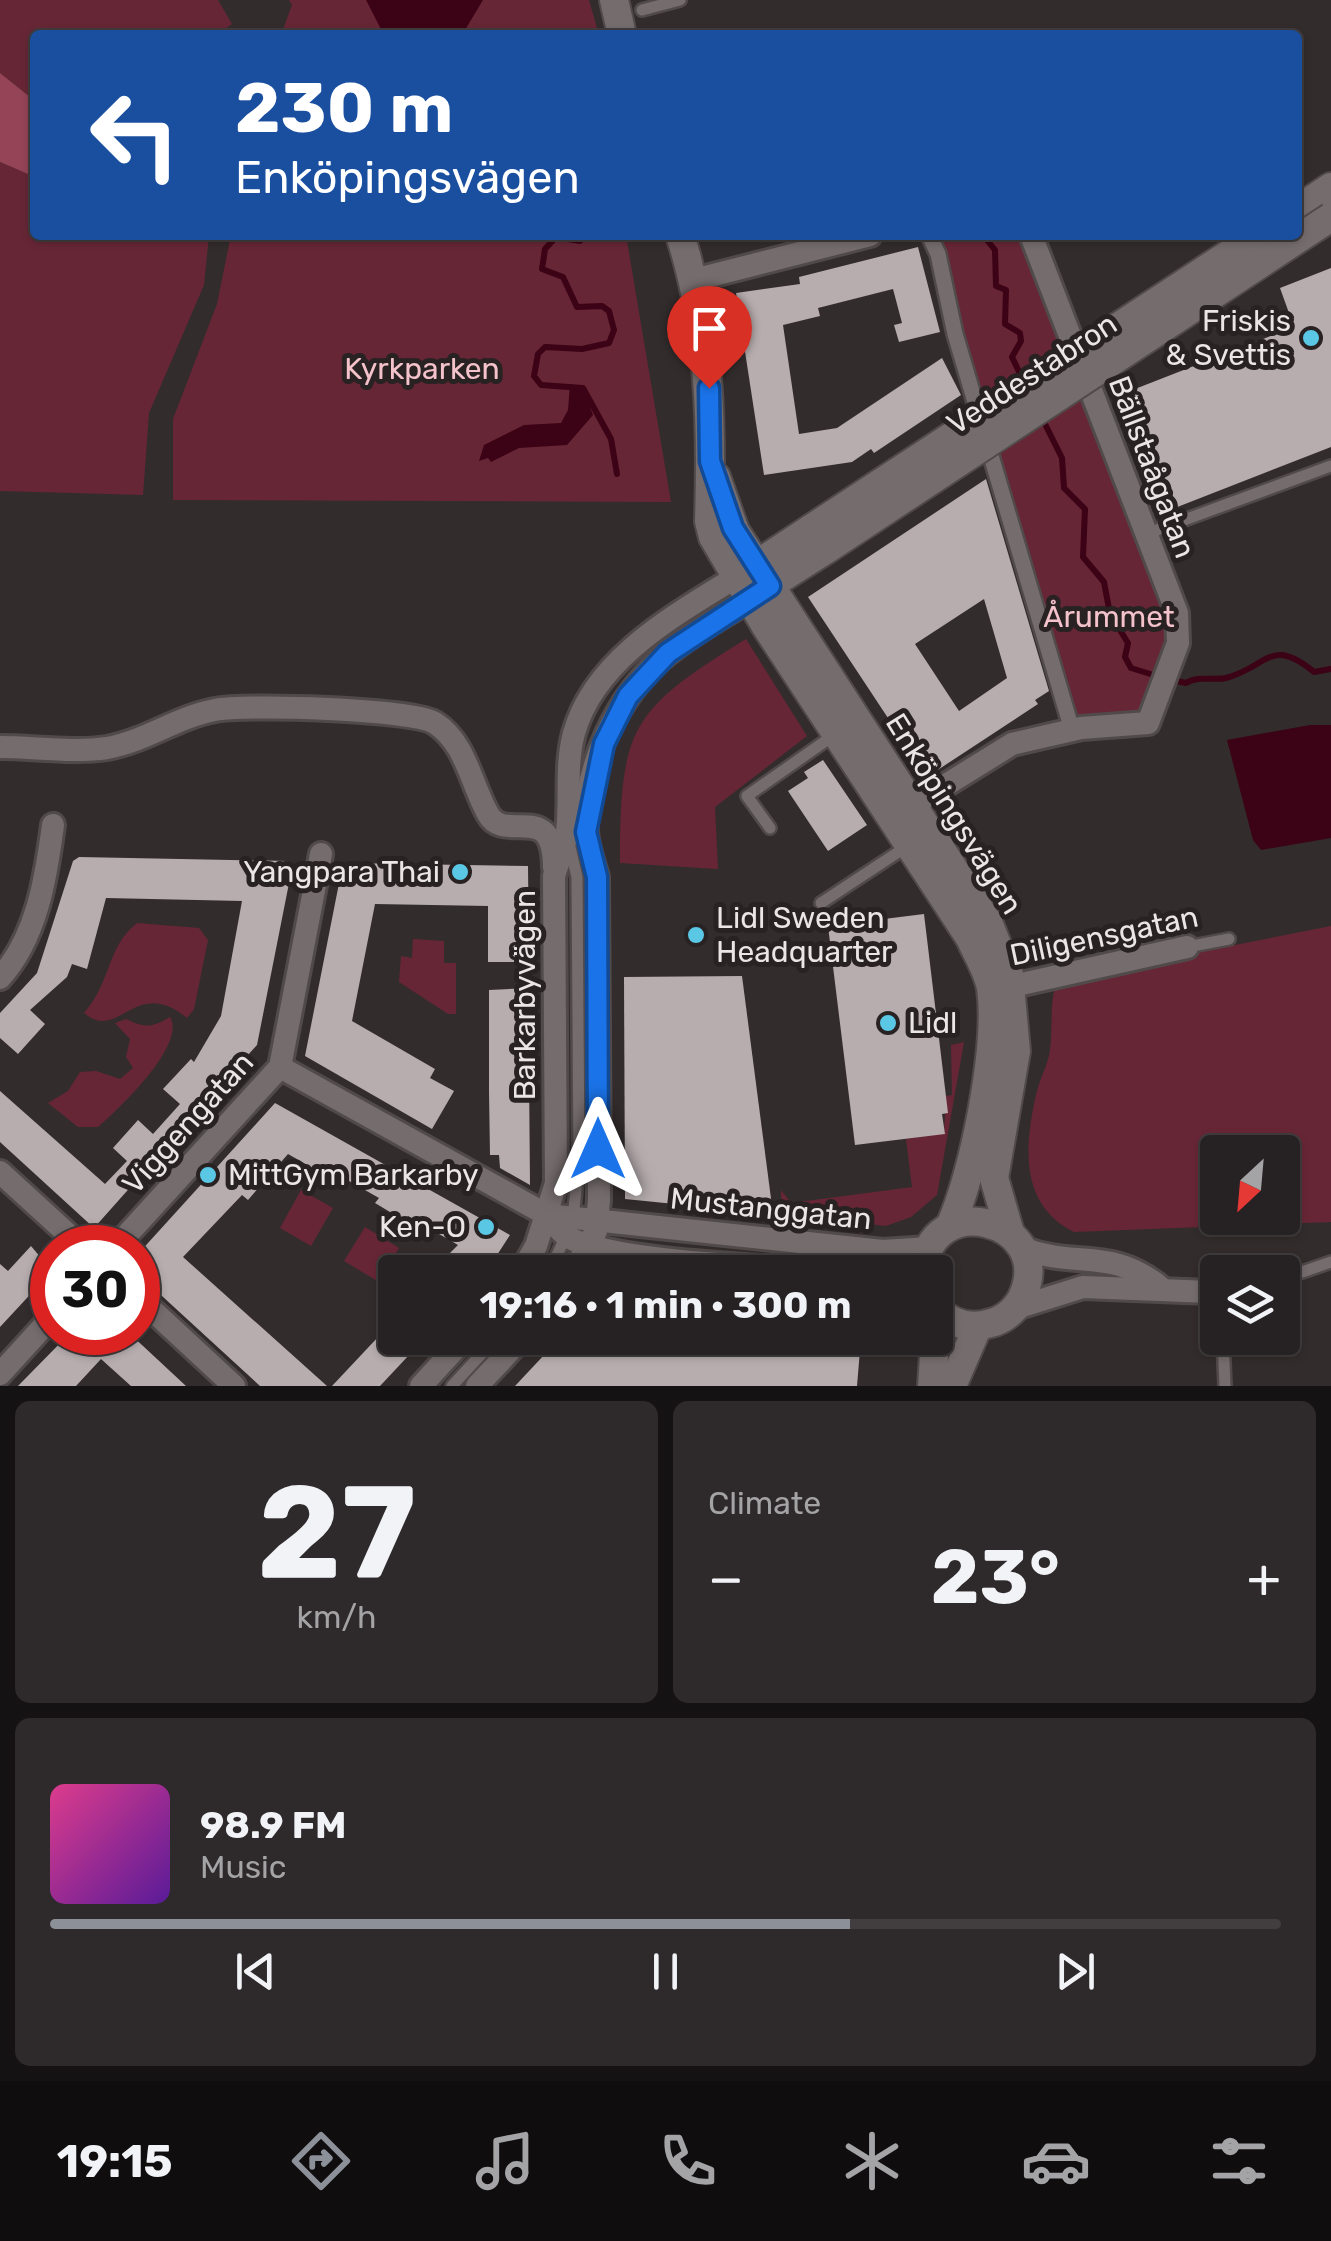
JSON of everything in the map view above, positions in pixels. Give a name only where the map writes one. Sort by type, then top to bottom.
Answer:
[{"type":"street","points":[[614,0],[621,30]]},
{"type":"street","points":[[1302,206],[1331,187]]},
{"type":"street","name":"Veddestabron","points":[[1302,234],[1331,216]]},
{"type":"street","name":"Enköpingsvägen","points":[[682,240],[694,280],[709,388],[710,461],[753,582],[838,733],[988,922],[1016,1051],[994,1178],[1028,1281],[1016,1308]]},
{"type":"street","points":[[694,280],[850,240]]},
{"type":"street","points":[[912,806],[1012,744],[1072,730],[930,240]]},
{"type":"street","name":"Bällstaågatan","points":[[1033,240],[1084,343],[1181,630],[1148,722],[1072,730]]},
{"type":"street","name":"Veddestabron","points":[[753,582],[1251,240]]},
{"type":"street","name":"Veddestabron","points":[[819,538],[1293,240]]},
{"type":"street","name":"Enköpingsvägen","points":[[753,582],[912,806],[919,839]]},
{"type":"street","name":"Barkarbyvägen","points":[[529,1255],[556,1182],[565,876],[604,744],[628,696],[668,653],[753,582]]},
{"type":"street","name":"Barkarbyvägen","points":[[583,1255],[598,1220],[597,877],[576,832],[565,788],[574,732],[592,693],[616,662],[642,640],[753,582]]},
{"type":"street","points":[[0,746],[103,749],[136,741],[195,715],[244,707],[420,716],[454,740],[488,816],[502,824],[536,828],[551,839],[565,876]]},
{"type":"street","points":[[0,978],[25,942],[47,872],[53,825]]},
{"type":"street","name":"Viggengatan","points":[[137,1225],[280,1066],[321,854]]},
{"type":"street","name":"Diligensgatan","points":[[1001,989],[1187,947]]},
{"type":"street","name":"Enköpingsvägen","points":[[950,1226],[969,1178],[1001,989]]},
{"type":"street","name":"Mustanggatan","points":[[280,1066],[570,1226],[589,1245],[634,1255]]},
{"type":"street","points":[[0,1172],[58,1225]]},
{"type":"street","name":"Mustanggatan","points":[[570,1226],[598,1220],[902,1255]]},
{"type":"street","points":[[930,1255],[950,1226],[982,1221],[1016,1241],[1060,1259],[1123,1263],[1159,1286]]},
{"type":"street","points":[[953,1320],[978,1326],[999,1320],[1016,1308],[1083,1287],[1159,1286],[1200,1293]]},
{"type":"street","points":[[160,1318],[234,1386]]},
{"type":"street","points":[[952,1386],[978,1326]]},
{"type":"street","points":[[0,1374],[30,1341]]},
{"type":"street","points":[[421,1386],[449,1355]]},
{"type":"street","points":[[477,1386],[506,1355]]},
{"type":"street","points":[[932,1386],[934,1355]]},
{"type":"lane","points":[[642,10],[680,0]]},
{"type":"lane","points":[[1146,534],[1331,466]]},
{"type":"lane","points":[[770,828],[747,796],[838,733]]},
{"type":"lane","points":[[821,903],[919,839]]},
{"type":"lane","name":"Barkarbyvägen","points":[[557,1255],[570,1226],[580,1160],[565,876]]},
{"type":"lane","name":"Diligensgatan","points":[[1187,947],[1228,939]]},
{"type":"lane","points":[[681,1255],[684,1230]]},
{"type":"lane","points":[[1300,1273],[1331,1262]]},
{"type":"lane","points":[[452,1386],[480,1355]]},
{"type":"lane","points":[[1224,1355],[1225,1386]]},
{"type":"green space","points":[[0,0],[218,0],[232,24],[224,30],[30,30],[30,97],[0,73]]},
{"type":"green space","points":[[289,0],[589,0],[598,30],[283,30],[292,5]]},
{"type":"green space","points":[[0,162],[30,175],[30,240],[208,240],[204,285],[149,413],[143,495],[0,491]]},
{"type":"green space","name":"Kyrkparken","points":[[230,240],[627,240],[671,502],[173,500],[173,419],[217,304]]},
{"type":"green space","name":"Årummet","points":[[935,240],[1024,240],[1174,625],[1140,720],[1079,721]]},
{"type":"green space","points":[[746,639],[807,736],[715,807],[718,869],[620,863],[624,781],[640,727],[678,685]]},
{"type":"green space","points":[[137,923],[199,928],[208,940],[194,1009],[187,1018],[154,1003],[108,1020],[96,1020],[84,1013],[100,989],[120,943]]},
{"type":"green space","points":[[1331,926],[1331,1222],[1300,1223],[1300,1135],[1200,1135],[1200,1227],[1074,1232],[1056,1221],[1035,1191],[1029,1155],[1036,1095],[1050,1050],[1057,980]]},
{"type":"green space","points":[[413,939],[444,941],[444,963],[456,963],[456,1014],[448,1014],[399,982],[401,956],[412,958]]},
{"type":"green space","points":[[170,1017],[173,1029],[160,1059],[98,1127],[78,1127],[48,1103],[68,1091],[80,1072],[96,1071],[120,1079],[133,1068],[126,1057],[130,1039],[115,1023],[126,1019],[148,1026]]},
{"type":"green space","points":[[964,1042],[937,1195],[911,1217],[886,1226],[782,1214],[781,1190],[791,1203],[912,1187],[906,1139],[944,1133],[946,1096],[952,1095],[951,1045]]},
{"type":"green space","points":[[301,1190],[333,1208],[311,1246],[280,1228]]},
{"type":"green space","points":[[365,1227],[399,1248],[395,1255],[378,1255],[378,1281],[344,1261]]},
{"type":"shaded area","points":[[366,0],[483,0],[465,30],[381,30]]},
{"type":"shaded area","points":[[0,73],[30,97],[30,175],[0,162]]},
{"type":"shaded area","points":[[570,384],[583,388],[593,415],[567,445],[519,448],[491,462],[488,458],[479,461],[484,445],[524,425],[561,423],[568,410]]},
{"type":"shaded area","points":[[1331,725],[1331,838],[1261,850],[1253,840],[1227,740]]},
{"type":"building","points":[[918,247],[940,332],[899,342],[894,325],[902,323],[893,289],[818,308],[820,316],[783,325],[799,434],[837,428],[942,358],[961,395],[874,453],[871,449],[852,462],[764,475],[736,293],[800,284],[799,277]]},
{"type":"building","points":[[1331,268],[1331,447],[1162,513],[1117,396],[1294,327],[1280,288]]},
{"type":"building","points":[[986,479],[1049,691],[1035,700],[1038,704],[927,777],[808,597]],"holes":[[[984,599],[1007,678],[959,711],[915,644]]]},
{"type":"building","points":[[823,760],[867,825],[828,851],[788,791],[808,778],[804,772]]},
{"type":"building","points":[[79,857],[287,861],[292,868],[257,1045],[97,1225],[91,1225],[0,1142],[0,1091],[105,1184],[127,1161],[113,1148],[138,1120],[153,1134],[180,1104],[163,1089],[191,1059],[194,1062],[221,1016],[242,901],[106,898],[87,969],[72,964],[67,977],[30,1010],[45,1024],[18,1054],[0,1038],[0,1013],[37,973],[73,861]]},
{"type":"building","points":[[343,863],[528,866],[529,962],[488,962],[488,906],[375,904],[352,1021],[435,1069],[430,1078],[454,1091],[432,1129],[305,1056]]},
{"type":"building","name":"Lidl","points":[[924,914],[948,1113],[942,1114],[945,1134],[855,1145],[828,926]]},
{"type":"building","points":[[742,976],[773,1214],[625,1199],[624,977]]},
{"type":"building","points":[[529,988],[530,1185],[500,1168],[499,1155],[490,1155],[489,1092],[489,990]]},
{"type":"building","points":[[275,1103],[510,1235],[497,1255],[448,1255],[458,1245],[408,1216],[405,1221],[375,1203],[379,1198],[342,1177],[339,1183],[288,1154],[248,1200],[242,1195],[183,1257],[327,1386],[260,1386],[160,1294],[160,1230]]},
{"type":"building","points":[[30,1247],[30,1295],[0,1327],[0,1264],[8,1271]]},
{"type":"building","points":[[378,1337],[378,1355],[409,1355],[380,1386],[332,1386]]},
{"type":"building","points":[[48,1355],[153,1355],[186,1386],[131,1386],[101,1359],[76,1386],[18,1386]]},
{"type":"building","points":[[544,1355],[860,1355],[857,1386],[515,1386]]},
{"type":"waterway","points":[[553,240],[545,249],[542,269],[563,277],[577,307],[602,306],[609,311],[614,330],[609,343],[582,349],[545,347],[538,354],[534,376],[541,385],[583,388],[611,439],[617,474]]},
{"type":"waterway","points":[[574,240],[581,240]]},
{"type":"waterway","points":[[987,240],[995,250],[996,286],[1006,290],[1005,324],[1020,333],[1021,341],[1012,357],[1022,378]]},
{"type":"waterway","points":[[1041,416],[1062,458],[1064,488],[1085,509],[1083,557],[1104,582],[1110,614],[1128,643],[1125,657],[1131,668],[1160,677]]},
{"type":"waterway","points":[[1172,680],[1186,683],[1226,678],[1278,655],[1299,661],[1314,672],[1331,669]]},
{"type":"place","name":"Friskis & Svettis","points":[[1311,338]]},
{"type":"place","name":"Yangpara Thai","points":[[460,872]]},
{"type":"place","name":"Lidl Sweden Headquarter","points":[[696,935]]},
{"type":"place","name":"Lidl","points":[[888,1023]]},
{"type":"place","name":"MittGym Barkarby","points":[[208,1175]]},
{"type":"place","name":"Ken-O","points":[[486,1227]]},
{"type":"route","points":[[598,1149],[597,877],[586,832],[604,744],[628,696],[668,653],[770,586],[733,528],[710,461],[709,388]]}]
